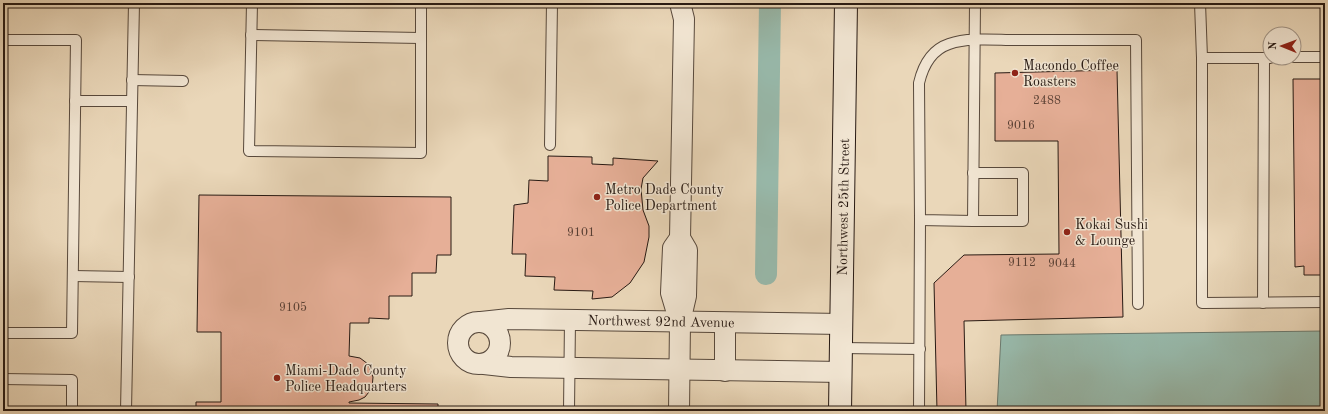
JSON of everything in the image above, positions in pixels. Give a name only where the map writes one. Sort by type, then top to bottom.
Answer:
[{"type":"main road","name":"Northwest 25th Street","points":[[840,411],[846,3]]},
{"type":"street","points":[[679,411],[680,322],[671,293],[673,248],[680,238],[684,19],[680,3]]},
{"type":"street","name":"Northwest 92nd Avenue","points":[[480,322],[509,319],[842,324]]},
{"type":"street","points":[[484,364],[496,357],[499,352],[500,338],[493,327],[480,322],[466,326],[458,338],[458,345],[464,358],[470,362],[484,364],[511,367],[841,372]]},
{"type":"street","points":[[724,371],[725,323]]},
{"type":"lane","points":[[126,411],[134,3]]},
{"type":"lane","points":[[252,3],[249,151],[420,152],[421,3]]},
{"type":"lane","points":[[550,145],[552,3]]},
{"type":"lane","points":[[973,221],[975,3]]},
{"type":"lane","points":[[1200,3],[1202,58],[1202,303],[1325,302]]},
{"type":"lane","points":[[251,35],[420,38]]},
{"type":"lane","points":[[3,40],[76,40],[72,333],[3,333]]},
{"type":"lane","points":[[919,411],[919,83],[922,70],[928,59],[937,50],[948,44],[975,40],[1136,40],[1138,304]]},
{"type":"lane","points":[[1302,57],[1325,57]]},
{"type":"lane","points":[[1202,58],[1262,58]]},
{"type":"lane","points":[[1263,303],[1267,66]]},
{"type":"lane","points":[[132,80],[184,81]]},
{"type":"lane","points":[[75,100],[131,102]]},
{"type":"lane","points":[[920,220],[1023,221],[1023,173],[973,172]]},
{"type":"lane","points":[[73,276],[129,276]]},
{"type":"lane","points":[[569,411],[570,320]]},
{"type":"lane","points":[[841,348],[920,349]]},
{"type":"lane","points":[[3,379],[72,380],[72,411]]},
{"type":"shaded area","points":[[1325,331],[1325,411],[997,411],[1001,335]]},
{"type":"building","points":[[1117,70],[1123,317],[964,321],[966,411],[937,411],[934,283],[964,255],[1059,254],[1058,141],[995,141],[995,73]]},
{"type":"building","points":[[1293,79],[1325,79],[1325,275],[1304,275],[1304,266],[1295,267]]},
{"type":"building","points":[[548,156],[592,157],[592,164],[613,165],[613,158],[658,161],[643,178],[641,189],[643,210],[649,226],[649,237],[644,262],[630,283],[612,297],[592,299],[593,291],[554,290],[555,277],[525,276],[526,254],[512,254],[514,205],[528,203],[529,180],[548,181]]},
{"type":"building","points":[[199,195],[451,197],[451,255],[437,255],[436,273],[412,273],[412,296],[389,296],[389,319],[369,318],[369,323],[350,323],[349,356],[360,358],[368,364],[373,377],[372,388],[365,397],[349,403],[438,404],[438,411],[196,411],[196,402],[221,402],[221,332],[197,332]]},
{"type":"waterway","points":[[766,274],[770,3]]},
{"type":"place","name":"Macondo Coffee Roasters","points":[[1015,73]]},
{"type":"place","name":"Metro Dade County Police Department","points":[[597,197]]},
{"type":"place","name":"Kokai Sushi & Lounge","points":[[1067,232]]},
{"type":"place","name":"Miami-Dade County Police Headquarters","points":[[277,378]]}]
